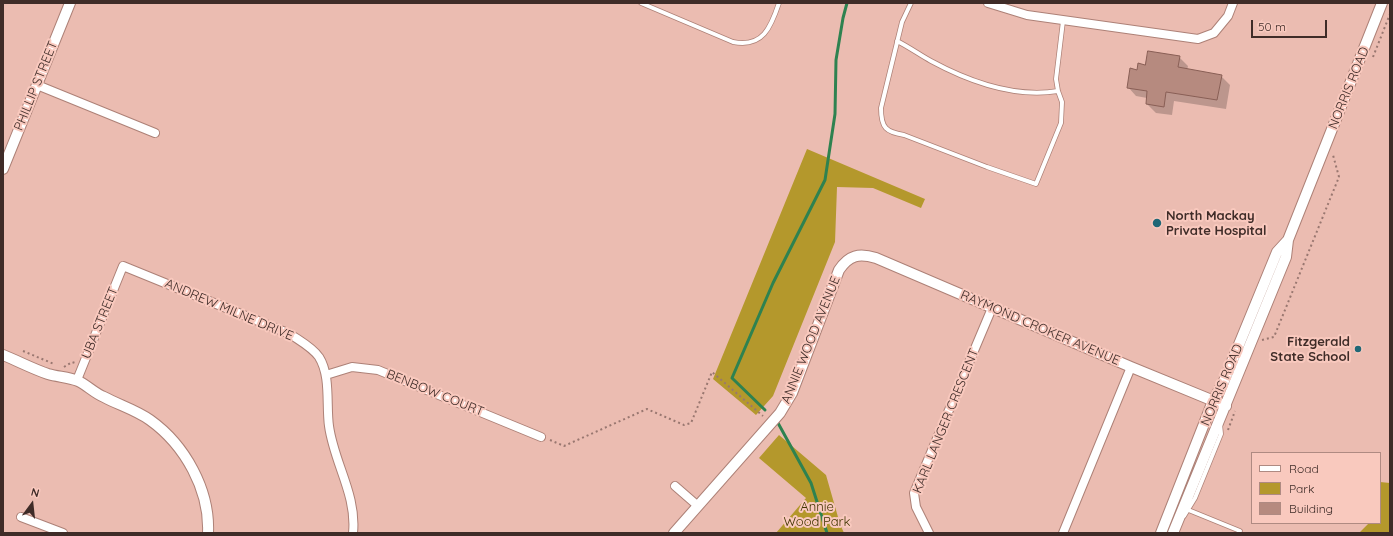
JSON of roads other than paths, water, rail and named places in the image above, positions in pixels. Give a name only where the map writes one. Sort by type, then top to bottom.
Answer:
[{"type":"street","name":"PHILLIP STREET","points":[[3,169],[70,3]]},
{"type":"street","points":[[988,3],[1027,15],[1198,39],[1214,33],[1228,16],[1233,3]]},
{"type":"street","name":"NORRIS ROAD","points":[[1175,530],[1186,509],[1286,257],[1288,240],[1382,3]]},
{"type":"street","points":[[36,85],[155,133]]},
{"type":"street","name":"NORRIS ROAD","points":[[1161,533],[1214,401],[1224,381],[1277,252],[1288,240]]},
{"type":"street","name":"RAYMOND CROKER AVENUE","points":[[853,256],[864,254],[876,258],[1226,406]]},
{"type":"street","name":"ANNIE WOOD AVENUE","points":[[674,533],[771,424],[792,393],[840,270],[846,261],[853,256]]},
{"type":"street","name":"UBA STREET","points":[[77,380],[123,266]]},
{"type":"street","name":"ANDREW MILNE DRIVE","points":[[123,266],[290,334],[308,346],[319,357],[326,375],[331,439],[352,502],[353,533]]},
{"type":"street","name":"KARL LANGER CRESCENT","points":[[929,533],[916,507],[914,493],[992,308]]},
{"type":"street","points":[[3,355],[48,374],[77,380],[97,394],[134,411],[151,421],[169,437],[184,455],[195,474],[204,498],[208,533]]},
{"type":"street","name":"BENBOW COURT","points":[[326,375],[352,367],[378,370],[541,437]]},
{"type":"street","points":[[1063,533],[1131,367]]},
{"type":"street","points":[[675,486],[698,506]]},
{"type":"street","points":[[1173,504],[1186,509]]},
{"type":"street","points":[[21,517],[63,533]]},
{"type":"lane","points":[[641,3],[733,42],[743,44],[755,41],[764,35],[771,27],[779,3]]},
{"type":"lane","points":[[911,3],[902,22],[881,108],[881,120],[886,129],[892,133],[1036,184],[1062,123],[1062,102],[1058,91],[1057,66],[1063,21]]},
{"type":"lane","points":[[897,41],[950,70],[992,86],[1038,92],[1058,91]]},
{"type":"lane","points":[[1186,509],[1240,531]]},
{"type":"waterway","points":[[765,410],[732,378],[773,283],[825,180],[835,114],[836,60],[847,3]]},
{"type":"waterway","points":[[778,423],[811,483],[827,533]]},
{"type":"place","name":"North Mackay Private Hospital","points":[[1157,223]]},
{"type":"place","name":"Fitzgerald State School","points":[[1358,349]]},
{"type":"park label","name":"Annie Wood Park","points":[[817,514]]}]
